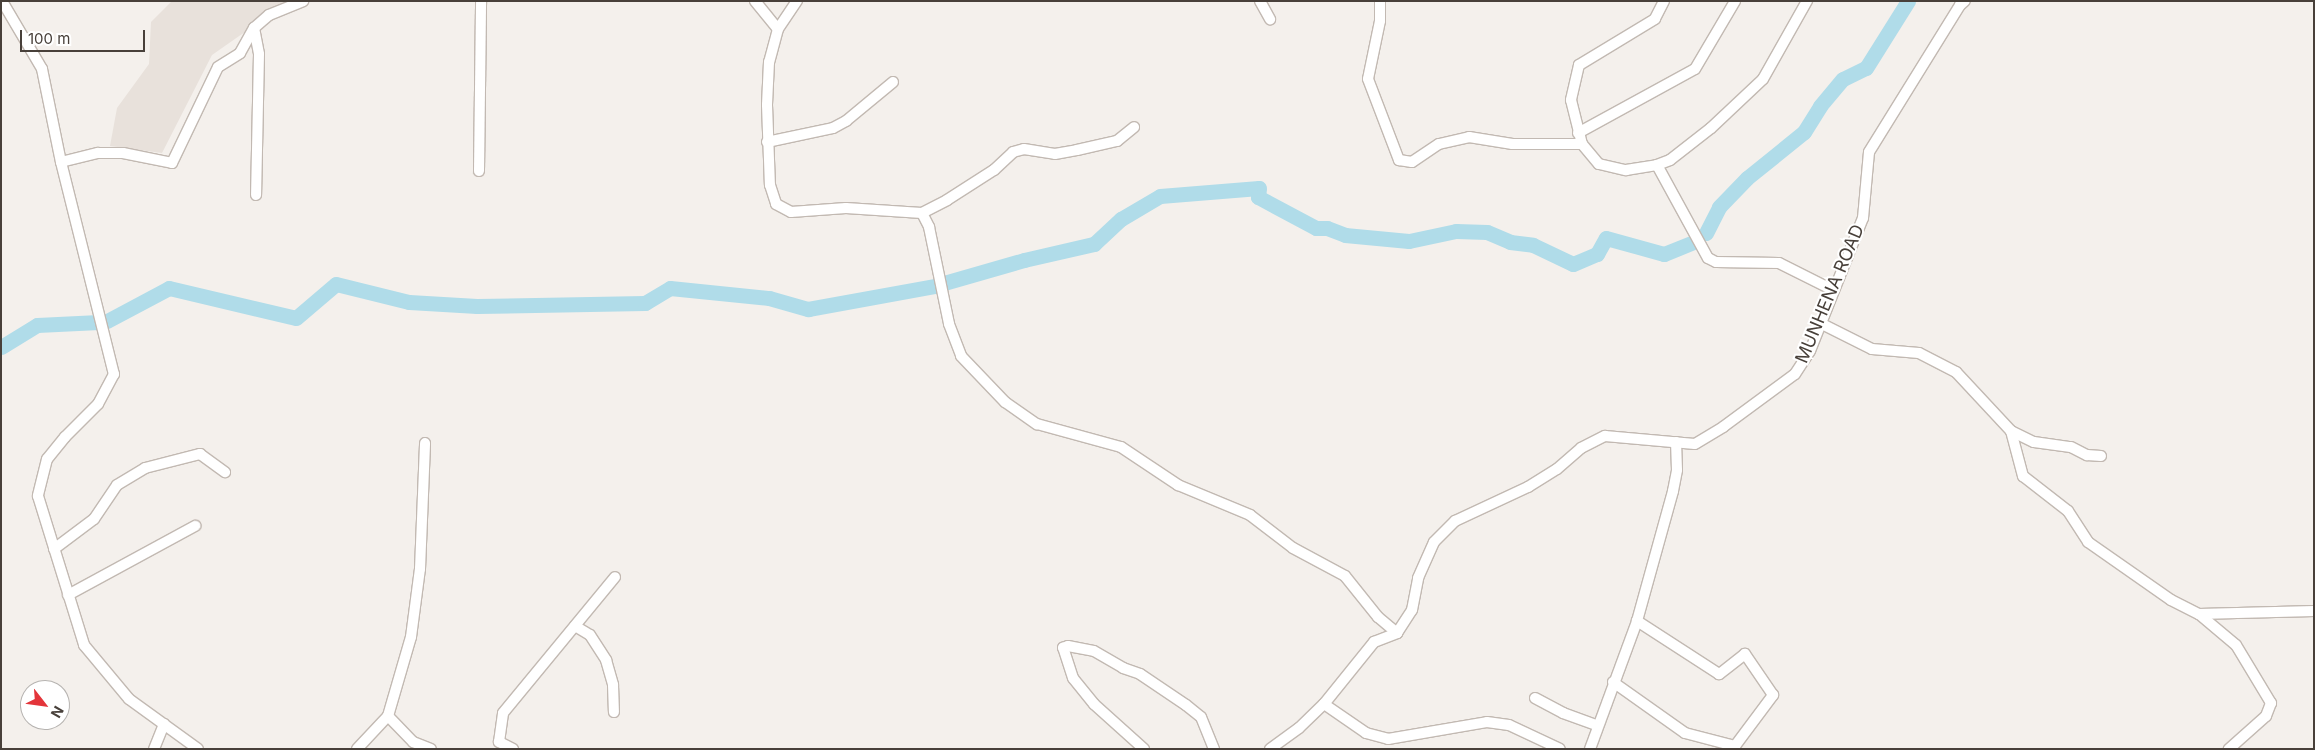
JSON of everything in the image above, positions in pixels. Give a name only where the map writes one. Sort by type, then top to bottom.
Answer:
[{"type":"street","points":[[2,1],[42,69],[61,162],[114,374],[98,404],[65,437],[48,460],[38,496],[84,645],[129,699],[198,749]]},
{"type":"street","points":[[61,162],[98,153],[123,153],[172,163],[218,67],[240,53],[254,28],[269,15],[303,1]]},
{"type":"street","points":[[479,171],[481,1]]},
{"type":"street","points":[[797,1],[778,29],[769,62],[767,142],[770,185],[776,204],[791,212],[846,208],[922,213],[994,170],[1013,152],[1024,148],[1055,154],[1077,150],[1117,141],[1134,127]]},
{"type":"street","points":[[1260,1],[1270,19]]},
{"type":"street","points":[[1380,1],[1380,21],[1368,79],[1399,160],[1412,162],[1438,144],[1469,137],[1512,144],[1582,144]]},
{"type":"street","points":[[1664,1],[1655,19],[1579,65],[1571,100],[1582,144],[1599,164],[1626,170],[1657,166],[1670,160],[1711,128],[1763,79],[1807,1]]},
{"type":"street","points":[[1578,133],[1695,69],[1735,1]]},
{"type":"street","name":"MUNHENA ROAD","points":[[1397,633],[1412,610],[1418,578],[1434,542],[1455,521],[1528,487],[1557,469],[1581,448],[1606,436],[1696,444],[1723,427],[1795,374],[1810,351],[1863,218],[1869,152],[1965,1]]},
{"type":"street","points":[[753,2],[778,29]]},
{"type":"street","points":[[254,28],[259,54],[256,195]]},
{"type":"street","points":[[767,142],[833,128],[846,121],[893,82]]},
{"type":"street","points":[[1657,166],[1708,258],[1716,262],[1779,263],[1833,290]]},
{"type":"street","points":[[922,213],[929,227],[949,324],[961,356],[1005,402],[1037,424],[1121,447],[1178,486],[1250,515],[1293,548],[1346,576],[1378,616],[1397,633],[1374,642],[1324,704],[1299,728],[1270,749]]},
{"type":"street","points":[[1820,323],[1872,349],[1919,353],[1956,372],[2011,431],[2034,442],[2071,447],[2087,455],[2101,456]]},
{"type":"street","points":[[2011,431],[2023,476],[2068,511],[2088,542],[2171,600],[2199,614],[2236,645],[2271,703],[2266,716],[2229,749]]},
{"type":"street","points":[[1590,749],[1613,682],[1637,621],[1673,491],[1677,470],[1676,442]]},
{"type":"street","points":[[357,749],[388,716],[411,637],[420,569],[425,444]]},
{"type":"street","points":[[54,549],[94,519],[116,485],[145,468],[200,454],[226,472]]},
{"type":"street","points":[[68,595],[195,526]]},
{"type":"street","points":[[513,749],[499,742],[503,713],[615,577]]},
{"type":"street","points":[[2199,614],[2314,611]]},
{"type":"street","points":[[1613,682],[1686,733],[1735,746],[1773,695],[1745,654],[1719,674],[1637,621]]},
{"type":"street","points":[[575,626],[590,635],[606,660],[614,685],[614,712]]},
{"type":"street","points":[[1144,749],[1094,704],[1073,678],[1063,648],[1068,646],[1094,651],[1123,668],[1140,674],[1202,717],[1214,749]]},
{"type":"street","points":[[1535,698],[1563,713],[1598,726]]},
{"type":"street","points":[[1324,704],[1366,733],[1388,739],[1487,722],[1510,725],[1560,749]]},
{"type":"street","points":[[388,716],[413,742],[432,749]]},
{"type":"street","points":[[154,749],[164,724]]},
{"type":"shaded area","points":[[172,1],[289,1],[212,55],[162,153],[110,146],[117,108],[149,64],[151,22]]},
{"type":"waterway","points":[[1706,233],[1719,207],[1747,178],[1804,132],[1820,106],[1843,79],[1866,68],[1908,1]]},
{"type":"waterway","points":[[944,283],[1024,260],[1094,244],[1121,219],[1160,196],[1259,188],[1258,197],[1316,228],[1327,228],[1345,235],[1409,241],[1456,231],[1487,232],[1510,242],[1533,245],[1573,264],[1597,254],[1606,238],[1664,254],[1693,242]]},
{"type":"waterway","points":[[107,321],[169,288],[296,318],[336,284],[409,302],[477,306],[645,303],[670,288],[769,298],[808,309],[934,286]]},
{"type":"waterway","points":[[1,347],[37,325],[99,322]]}]
